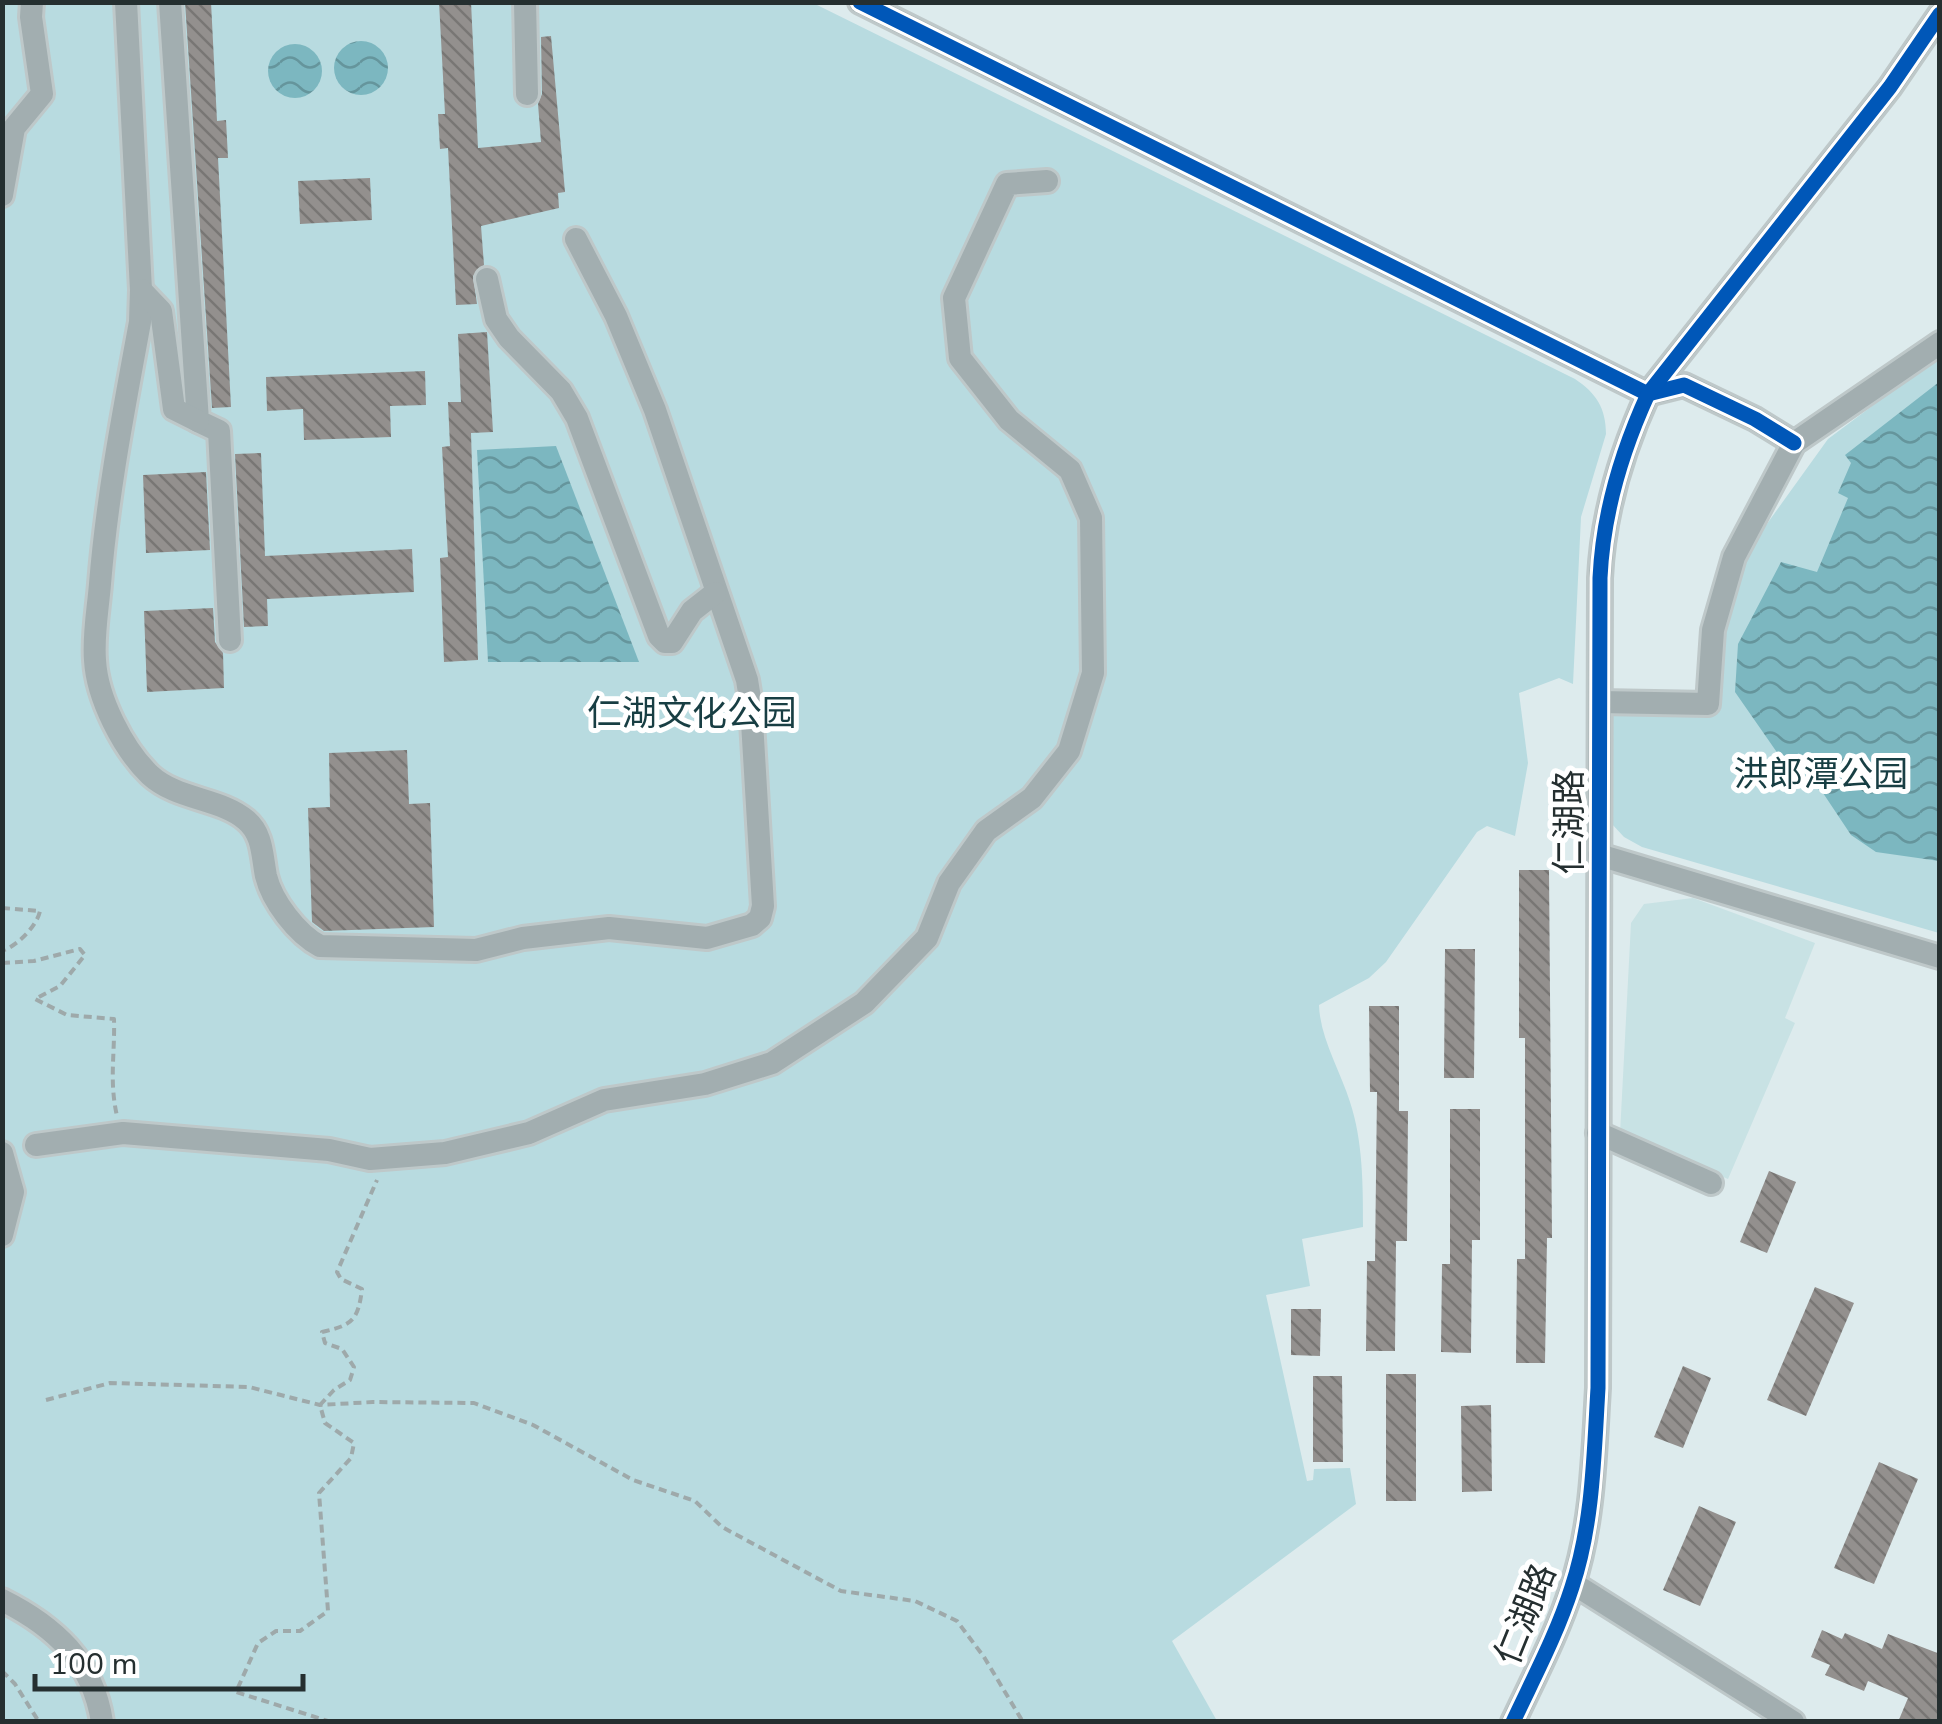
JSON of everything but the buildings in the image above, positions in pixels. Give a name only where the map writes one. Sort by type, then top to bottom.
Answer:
[{"type":"street","points":[[2,195],[14,128],[42,94],[32,2]]},
{"type":"street","points":[[126,2],[142,290],[140,322],[104,530],[95,660],[99,684],[117,725],[153,777],[247,820],[258,836],[272,894],[308,940],[320,946],[476,950],[523,938],[609,928],[707,938],[752,926],[760,918],[763,906],[751,705],[746,680],[655,410],[616,316],[576,239]]},
{"type":"street","points":[[170,2],[198,422]]},
{"type":"street","points":[[525,2],[527,94]]},
{"type":"street","points":[[860,2],[1648,394],[1684,385],[1755,419],[1794,443]]},
{"type":"street","name":"仁湖路","points":[[1512,1722],[1557,1630],[1574,1584],[1585,1535],[1597,1404],[1600,578],[1604,532],[1621,462],[1648,394],[1890,87],[1940,14]]},
{"type":"street","points":[[36,1145],[123,1133],[330,1150],[378,1158],[445,1152],[529,1134],[604,1100],[704,1084],[772,1063],[864,1003],[926,938],[950,883],[986,831],[1032,798],[1069,751],[1093,673],[1091,518],[1070,470],[1009,420],[960,358],[954,298],[1007,184],[1048,181]]},
{"type":"street","points":[[487,279],[496,320],[561,391],[577,418],[659,636],[672,642],[692,611],[715,594]]},
{"type":"street","points":[[142,290],[161,311],[174,409],[219,431],[230,640]]},
{"type":"street","points":[[1600,702],[1708,704],[1713,630],[1734,557],[1794,443],[1940,343]]},
{"type":"street","points":[[1599,855],[1940,956]]},
{"type":"street","points":[[1598,1133],[1711,1183]]},
{"type":"street","points":[[2,1153],[13,1192],[2,1234]]},
{"type":"street","points":[[1574,1584],[1793,1722]]},
{"type":"street","points":[[2,1600],[40,1619],[68,1647],[92,1686],[102,1722]]},
{"type":"path","points":[[2,908],[40,911],[39,918],[12,948],[2,951]]},
{"type":"path","points":[[2,963],[80,950],[85,955],[60,986],[35,999],[67,1015],[114,1019],[110,1080],[123,1133]]},
{"type":"path","points":[[320,1405],[350,1380],[354,1368],[342,1349],[325,1343],[322,1332],[347,1326],[359,1310],[362,1289],[340,1279],[337,1272],[378,1178],[378,1158]]},
{"type":"path","points":[[46,1400],[110,1383],[249,1387],[320,1405],[474,1403],[533,1425],[633,1480],[695,1501],[722,1527],[841,1591],[916,1601],[957,1620],[1023,1722]]},
{"type":"path","points":[[320,1405],[325,1423],[354,1442],[352,1458],[319,1493],[328,1610],[300,1631],[276,1631],[258,1643],[236,1692],[331,1722]]},
{"type":"path","points":[[2,1671],[16,1684],[39,1722]]},
{"type":"shaded area","points":[[1693,898],[1815,943],[1785,1018],[1795,1023],[1728,1179],[1620,1134],[1631,923],[1644,904]]},
{"type":"green space","name":"仁湖文化公园","points":[[3,3],[813,3],[1575,379],[1594,396],[1602,409],[1606,434],[1581,517],[1573,684],[1559,678],[1519,693],[1528,763],[1515,836],[1487,826],[1477,832],[1386,962],[1369,978],[1319,1005],[1323,1030],[1358,1132],[1363,1227],[1302,1239],[1310,1286],[1266,1295],[1307,1481],[1313,1480],[1314,1469],[1350,1468],[1356,1504],[1172,1641],[1217,1721],[3,1722]]},
{"type":"green space","name":"洪郎潭公园","points":[[1939,356],[1939,933],[1642,847],[1624,837],[1611,823],[1612,718],[1616,708],[1721,710],[1719,673],[1729,604],[1746,553],[1828,439]]},
{"type":"water","points":[[361,41],[380,49],[388,68],[380,87],[361,95],[342,87],[334,68],[342,49]]},
{"type":"water","points":[[295,44],[314,52],[322,71],[314,90],[295,98],[276,90],[268,71],[276,52]]},
{"type":"water","points":[[1939,382],[1939,861],[1876,852],[1851,835],[1823,793],[1783,761],[1735,692],[1738,644],[1781,562],[1817,572],[1848,498],[1838,493],[1851,463],[1845,455]]},
{"type":"water","points":[[556,446],[639,662],[488,662],[477,450]]},
{"type":"cycle path","points":[[860,2],[1648,394],[1684,385],[1755,419],[1794,443]]},
{"type":"cycle path","points":[[1513,1722],[1572,1587],[1584,1539],[1594,1463],[1598,1388],[1600,578],[1615,484],[1648,394],[1890,87],[1940,14]]}]
